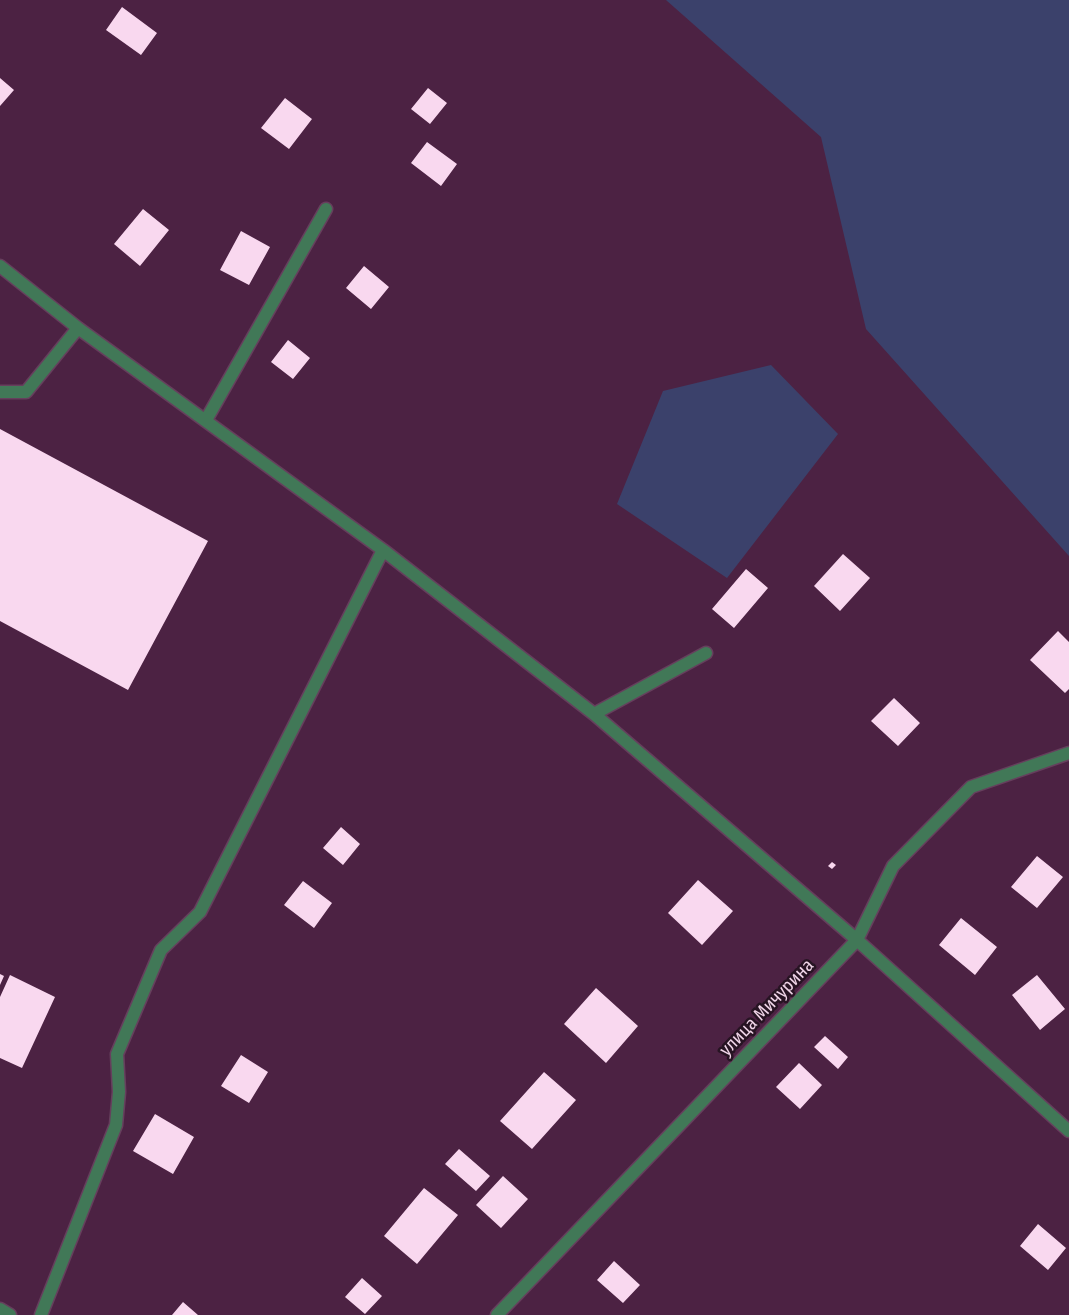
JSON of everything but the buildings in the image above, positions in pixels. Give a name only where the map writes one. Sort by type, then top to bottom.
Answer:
[{"type":"street","points":[[206,420],[326,209]]},
{"type":"street","points":[[0,266],[78,328],[384,550],[594,714],[857,940],[1069,1130]]},
{"type":"street","points":[[0,392],[26,392],[78,328]]},
{"type":"street","points":[[41,1315],[116,1125],[119,1092],[116,1054],[161,950],[200,912],[384,550]]},
{"type":"street","points":[[594,714],[706,653]]},
{"type":"street","name":"улица Мичурина","points":[[497,1315],[857,940],[893,866],[971,787],[1069,753]]},
{"type":"street","points":[[0,1309],[10,1315]]},
{"type":"shaded area","points":[[666,0],[1069,0],[1069,556],[866,329],[821,137]]},
{"type":"shaded area","points":[[771,365],[838,434],[727,578],[617,504],[663,391]]}]
